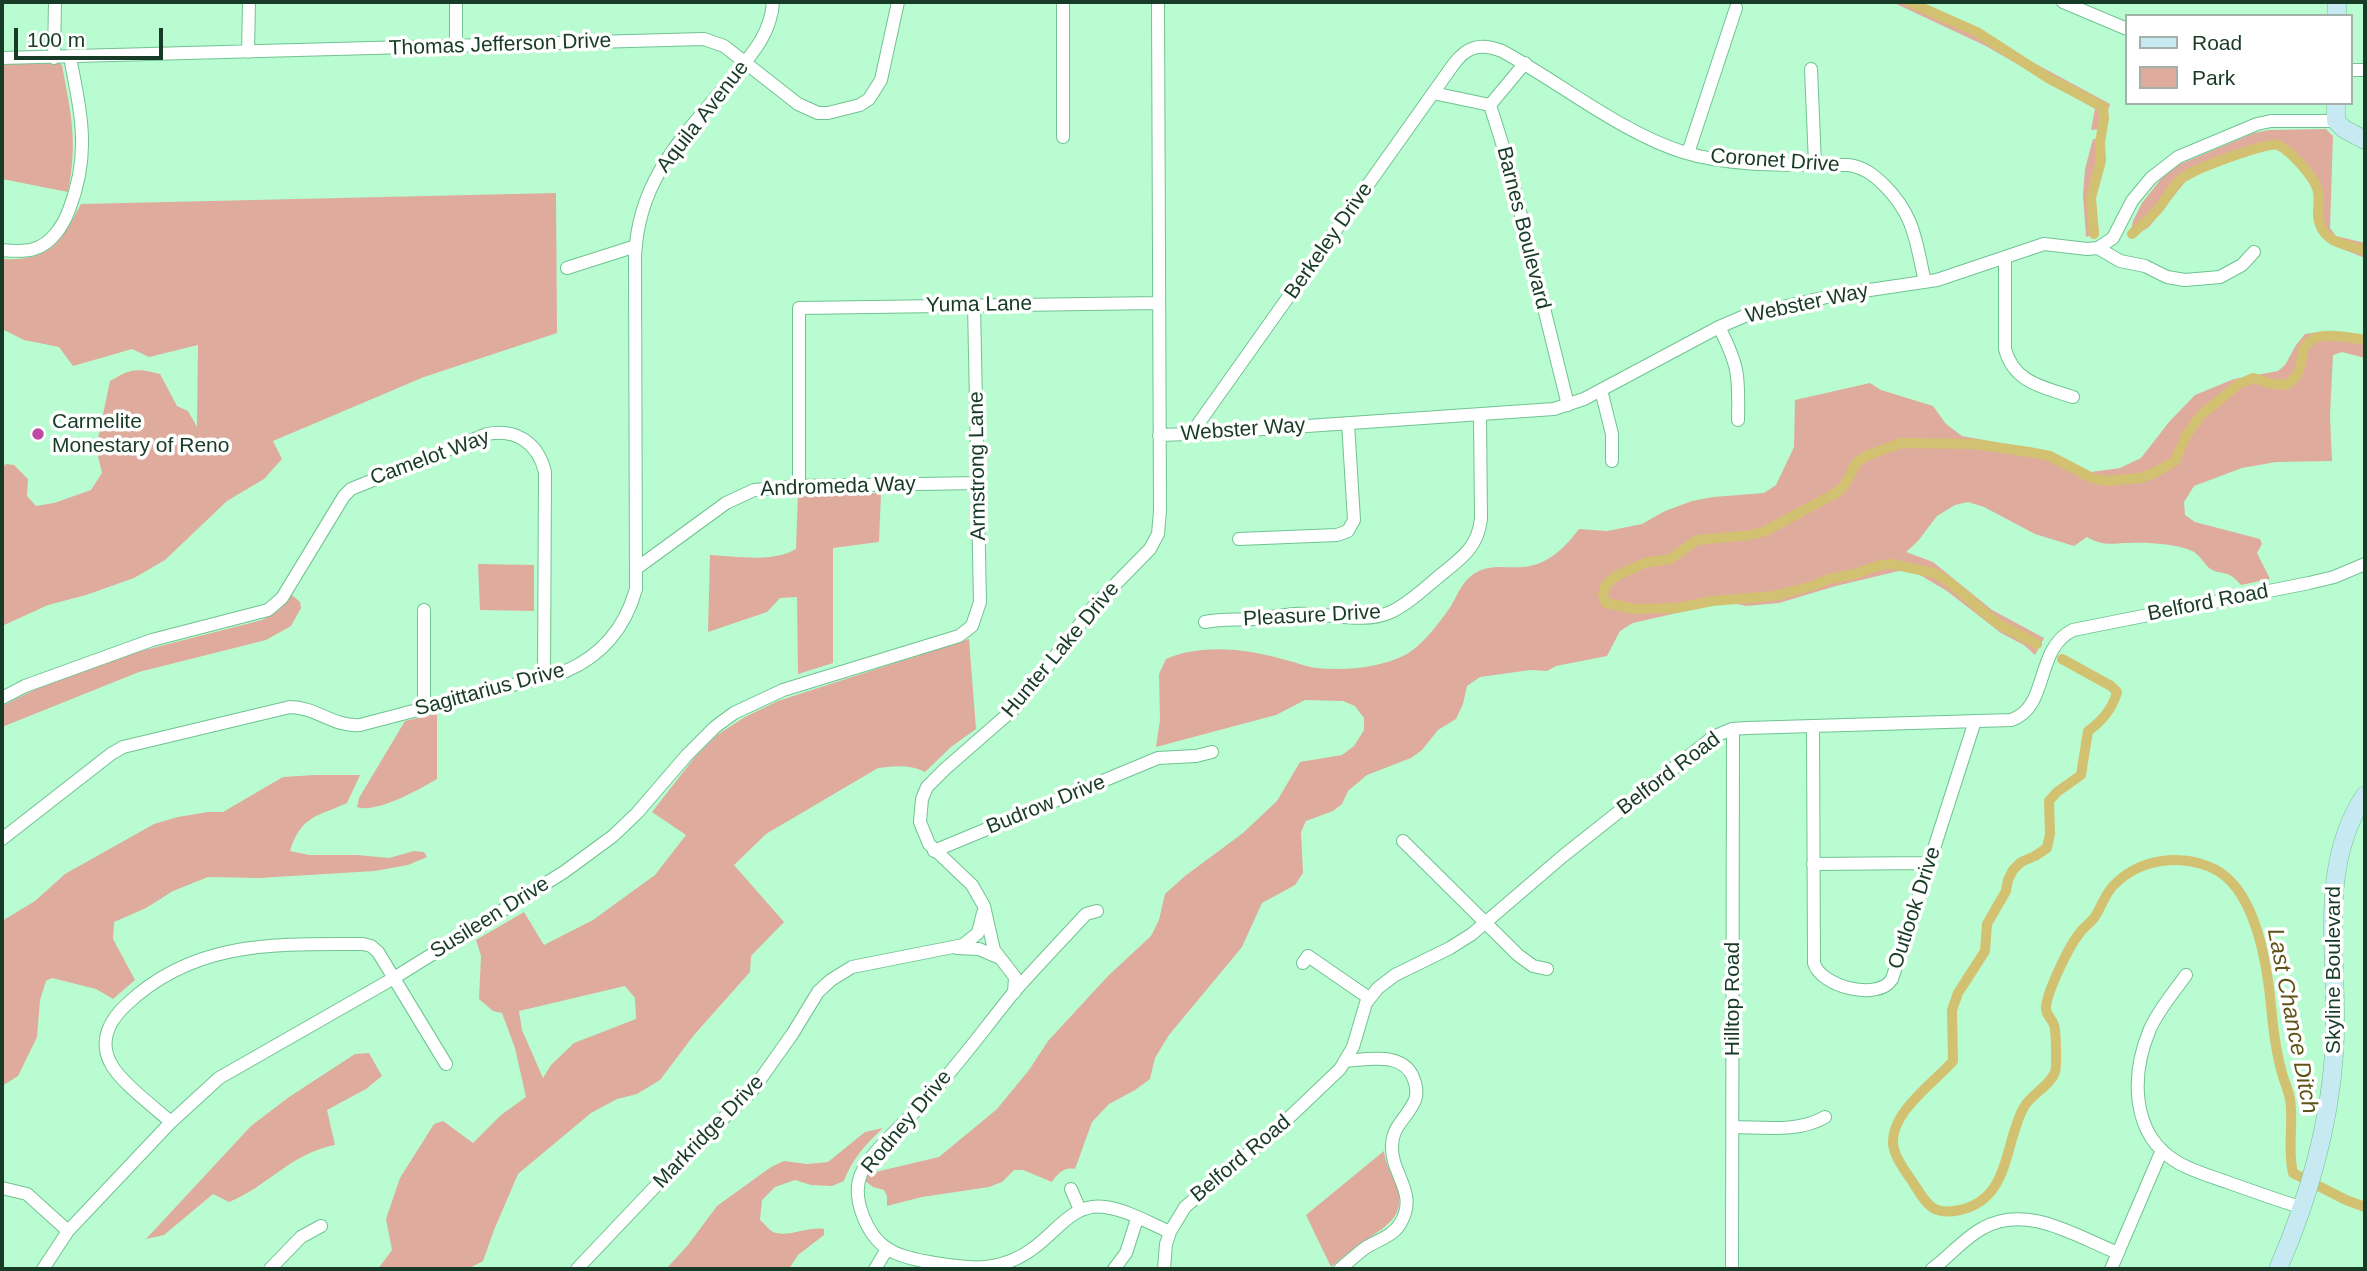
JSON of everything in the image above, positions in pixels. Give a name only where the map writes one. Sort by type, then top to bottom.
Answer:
[{"type":"street","points":[[54,58],[55,2]]},
{"type":"street","points":[[248,52],[249,2]]},
{"type":"street","points":[[456,2],[456,46]]},
{"type":"street","name":"Aquila Avenue","points":[[636,246],[644,204],[660,168],[769,28],[773,2]]},
{"type":"street","name":"Thomas Jefferson Drive","points":[[2,58],[704,39],[724,46],[807,110],[828,113],[851,109],[869,99],[881,80],[898,2]]},
{"type":"street","points":[[1063,2],[1063,137]]},
{"type":"street","name":"Hunter Lake Drive","points":[[1014,993],[1015,976],[993,950],[984,906],[972,885],[934,851],[923,833],[920,822],[922,799],[927,787],[1016,707],[1094,606],[1150,549],[1158,534],[1158,2]]},
{"type":"street","points":[[2063,2],[2126,29]]},
{"type":"street","points":[[1688,153],[1736,8]]},
{"type":"street","name":"Coronet Drive","points":[[1433,93],[1458,58],[1471,47],[1493,47],[1640,134],[1688,153],[1733,162],[1857,166],[1866,169],[1898,199],[1910,220],[1925,282]]},
{"type":"street","points":[[2,250],[34,249],[46,243],[60,227],[71,205],[83,166],[83,141],[82,117],[70,57]]},
{"type":"street","points":[[1433,93],[1490,104],[1525,64]]},
{"type":"street","points":[[1811,69],[1815,164]]},
{"type":"street","name":"Berkeley Drive","points":[[1191,434],[1433,93]]},
{"type":"street","name":"Barnes Boulevard","points":[[1490,104],[1507,159],[1568,405]]},
{"type":"street","points":[[2254,252],[2242,265],[2220,277],[2185,281],[2167,277],[2145,266],[2120,261],[2098,248],[2113,238],[2132,201],[2151,178],[2178,158],[2257,124],[2336,112],[2344,129],[2365,140]]},
{"type":"street","name":"Webster Way","points":[[1159,435],[1553,409],[1601,390],[1719,327],[1747,315],[1836,295],[1937,280],[2044,244],[2098,248]]},
{"type":"street","points":[[567,268],[636,246]]},
{"type":"street","name":"Sagittarius Drive","points":[[2,839],[123,747],[290,706],[311,709],[332,721],[350,726],[544,677],[579,665],[593,656],[616,634],[631,604],[637,568],[636,246]]},
{"type":"street","points":[[2005,257],[2005,349],[2008,359],[2014,369],[2029,382],[2073,397]]},
{"type":"street","name":"Yuma Lane","points":[[799,486],[799,308],[1158,303]]},
{"type":"street","name":"Armstrong Lane","points":[[972,626],[980,602],[974,304]]},
{"type":"street","points":[[1719,327],[1734,355],[1737,368],[1738,420]]},
{"type":"street","points":[[1601,390],[1612,434],[1612,461]]},
{"type":"street","name":"Pleasure Drive","points":[[1205,622],[1296,614],[1372,617],[1391,612],[1410,599],[1474,546],[1480,530],[1480,415]]},
{"type":"street","points":[[1239,539],[1337,535],[1348,531],[1354,520],[1348,423]]},
{"type":"street","name":"Camelot Way","points":[[2,698],[25,686],[152,639],[268,610],[282,598],[344,496],[351,489],[497,432],[516,435],[532,445],[543,462],[545,472],[544,677]]},
{"type":"street","name":"Andromeda Way","points":[[637,568],[739,495],[768,487],[979,483]]},
{"type":"street","name":"Belford Road","points":[[1164,1269],[1170,1232],[1191,1200],[1276,1130],[1333,1077],[1346,1061],[1369,998],[1385,981],[1450,948],[1485,923],[1563,856],[1702,745],[1723,732],[1733,729],[2011,720],[2028,709],[2052,648],[2073,630],[2309,583],[2334,577],[2365,564]]},
{"type":"street","points":[[424,610],[424,709]]},
{"type":"street","name":"Susileen Drive","points":[[43,1269],[68,1231],[200,1094],[230,1071],[394,978],[537,891],[613,836],[637,813],[687,755],[715,727],[734,713],[783,690],[959,636],[972,626]]},
{"type":"street","name":"Outlook Drive","points":[[1813,726],[1813,956],[1816,970],[1828,981],[1872,991],[1885,987],[1892,979],[1975,721]]},
{"type":"street","name":"Hilltop Road","points":[[1732,1269],[1733,729]]},
{"type":"street","name":"Budrow Drive","points":[[934,851],[1158,758],[1196,756],[1212,752]]},
{"type":"street","name":"Skyline Boulevard","points":[[2278,1269],[2302,1208],[2326,1116],[2334,1054],[2335,875],[2348,824],[2365,795]]},
{"type":"street","points":[[1403,841],[1526,962],[1538,968],[1547,968]]},
{"type":"street","points":[[1813,864],[1929,863]]},
{"type":"street","name":"Markridge Drive","points":[[577,1269],[687,1153],[752,1091],[779,1055],[818,992],[831,980],[852,967],[963,945],[978,933],[984,906]]},
{"type":"street","name":"Rodney Drive","points":[[887,1249],[863,1216],[858,1194],[861,1174],[867,1163],[924,1102],[1014,993],[1086,915],[1097,911]]},
{"type":"street","points":[[171,1122],[115,1071],[106,1052],[105,1042],[111,1021],[150,985],[170,972],[213,955],[260,945],[371,946],[378,952],[446,1065]]},
{"type":"street","name":"Markridge Drive","points":[[946,949],[968,947],[1000,958]]},
{"type":"street","points":[[1303,963],[1308,956],[1369,998]]},
{"type":"street","points":[[2186,975],[2155,1019],[2147,1038],[2138,1072],[2140,1115],[2162,1150],[2176,1161],[2195,1171],[2302,1208]]},
{"type":"street","points":[[1340,1269],[1363,1250],[1387,1237],[1401,1222],[1405,1211],[1406,1188],[1392,1157],[1392,1137],[1394,1129],[1414,1104],[1416,1096],[1414,1078],[1403,1064],[1395,1060],[1346,1061]]},
{"type":"street","points":[[1732,1127],[1795,1126],[1825,1118]]},
{"type":"street","points":[[2111,1269],[2162,1150]]},
{"type":"street","points":[[2,1188],[27,1194],[68,1231]]},
{"type":"street","points":[[1071,1189],[1080,1210]]},
{"type":"street","points":[[875,1269],[887,1249],[948,1265],[975,1267],[999,1264],[1034,1248],[1067,1218],[1091,1207],[1107,1207],[1170,1232]]},
{"type":"street","points":[[1114,1269],[1126,1253],[1138,1219]]},
{"type":"street","points":[[1932,1269],[1981,1229],[2011,1220],[2042,1222],[2118,1253]]},
{"type":"street","points":[[270,1269],[301,1237],[321,1226]]},
{"type":"green space","points":[[1892,2],[1914,2],[1973,30],[2110,104],[2102,129],[2091,130],[2095,109],[1986,46]]},
{"type":"green space","points":[[2,63],[62,65],[73,143],[68,192],[2,179]]},
{"type":"green space","points":[[2326,129],[2333,136],[2330,228],[2336,236],[2365,243],[2365,258],[2330,244],[2317,221],[2318,197],[2303,169],[2276,147],[2265,146],[2185,182],[2149,227],[2129,239],[2133,221],[2142,203],[2164,175],[2178,165],[2254,133],[2269,130]]},
{"type":"green space","points":[[2093,139],[2105,139],[2094,195],[2099,232],[2086,237],[2083,195],[2085,169]]},
{"type":"green space","points":[[556,193],[557,333],[424,377],[273,441],[282,459],[264,479],[227,501],[165,560],[134,578],[48,605],[2,626],[2,468],[6,464],[14,465],[28,479],[27,496],[36,506],[54,503],[91,490],[102,473],[96,448],[110,381],[134,370],[160,374],[177,406],[188,411],[197,427],[198,345],[149,357],[132,349],[73,366],[59,347],[24,340],[2,329],[2,259],[32,257],[52,247],[67,230],[81,204]]},
{"type":"green space","points":[[2325,331],[2365,337],[2365,358],[2342,352],[2333,355],[2330,415],[2332,461],[2276,462],[2242,468],[2194,486],[2184,502],[2185,515],[2195,522],[2260,539],[2262,544],[2257,553],[2270,579],[2241,585],[2228,574],[2213,571],[2194,552],[2172,545],[2108,544],[2087,537],[2074,546],[2035,534],[1984,507],[1968,502],[1955,505],[1937,516],[1906,552],[1933,562],[1992,610],[2044,638],[2035,655],[2024,645],[2001,633],[1947,591],[1920,575],[1903,570],[1779,603],[1707,606],[1633,623],[1620,631],[1607,656],[1556,666],[1547,671],[1530,670],[1480,677],[1467,686],[1456,719],[1438,730],[1422,750],[1411,758],[1367,775],[1348,791],[1342,804],[1333,811],[1306,821],[1301,832],[1303,873],[1295,885],[1262,903],[1242,947],[1169,1035],[1155,1058],[1150,1079],[1109,1104],[1092,1122],[1075,1169],[1062,1171],[1052,1182],[1023,1170],[1014,1170],[1002,1182],[989,1187],[922,1197],[887,1206],[884,1190],[873,1187],[864,1180],[867,1174],[939,1157],[997,1109],[1029,1070],[1048,1041],[1108,976],[1151,936],[1159,920],[1165,894],[1243,833],[1277,801],[1300,762],[1342,755],[1354,746],[1364,730],[1364,718],[1355,706],[1343,701],[1305,700],[1276,715],[1156,747],[1160,720],[1159,674],[1166,659],[1195,651],[1226,649],[1271,656],[1313,667],[1339,669],[1373,666],[1405,655],[1435,628],[1472,575],[1483,569],[1538,564],[1558,552],[1579,529],[1607,531],[1642,524],[1665,511],[1692,501],[1764,493],[1776,485],[1794,447],[1795,400],[1870,383],[1881,390],[1933,406],[1946,424],[1962,436],[2050,452],[2091,472],[2120,468],[2141,458],[2169,422],[2195,395],[2234,379],[2278,371],[2285,365],[2305,334]]},
{"type":"green space","points":[[881,493],[879,542],[833,548],[833,663],[798,674],[797,597],[780,598],[767,612],[708,632],[710,555],[766,557],[796,549],[798,494]]},
{"type":"green space","points":[[478,564],[534,565],[534,611],[480,610]]},
{"type":"green space","points":[[292,595],[300,602],[301,608],[291,626],[266,640],[139,672],[2,727],[2,706],[36,689],[137,652],[262,620],[279,610]]},
{"type":"green space","points":[[969,639],[976,729],[951,747],[925,772],[908,767],[878,768],[766,834],[734,865],[784,922],[751,956],[750,972],[694,1035],[660,1080],[637,1094],[617,1099],[591,1113],[518,1174],[483,1261],[468,1269],[378,1269],[392,1250],[386,1219],[400,1178],[434,1124],[443,1121],[473,1143],[501,1115],[526,1097],[515,1048],[502,1013],[493,1011],[479,999],[481,956],[476,940],[524,912],[544,945],[593,920],[655,875],[686,835],[652,812],[695,757],[717,735],[778,701]],"holes":[[[625,986],[635,998],[636,1019],[574,1043],[551,1065],[543,1078],[522,1030],[519,1011]]]},
{"type":"green space","points":[[437,713],[437,779],[386,804],[357,807],[359,798],[405,721]]},
{"type":"green space","points":[[360,775],[347,803],[318,815],[305,824],[294,839],[290,851],[309,855],[389,858],[414,851],[424,852],[427,857],[408,865],[375,871],[259,878],[208,877],[173,891],[146,908],[114,922],[113,939],[135,980],[113,999],[96,989],[52,978],[46,981],[40,1000],[37,1037],[18,1076],[2,1086],[2,921],[35,901],[65,874],[154,824],[178,817],[223,812],[283,777]]},
{"type":"green space","points":[[369,1053],[382,1076],[366,1089],[327,1110],[335,1145],[305,1155],[243,1196],[229,1202],[213,1194],[164,1235],[146,1239],[251,1126],[289,1097],[355,1054]]},
{"type":"green space","points":[[883,1128],[860,1152],[844,1181],[832,1186],[811,1185],[795,1180],[775,1187],[762,1200],[760,1220],[773,1232],[785,1234],[824,1229],[824,1235],[798,1255],[789,1269],[666,1269],[717,1206],[771,1167],[784,1161],[807,1164],[828,1162],[865,1132]]},
{"type":"green space","points":[[1384,1151],[1399,1193],[1397,1211],[1389,1223],[1331,1267],[1306,1215]]},
{"type":"waterway","name":"Last Chance Ditch","points":[[1909,2],[1977,32],[2048,78],[2103,107],[2101,161],[2091,198],[2094,234]]},
{"type":"waterway","name":"Last Chance Ditch","points":[[2132,234],[2156,212],[2182,178],[2230,157],[2260,147],[2278,145],[2306,170],[2317,188],[2318,215],[2323,231],[2334,241],[2365,250]]},
{"type":"waterway","name":"Last Chance Ditch","points":[[2037,644],[1997,623],[1949,582],[1934,573],[1892,564],[1880,565],[1774,596],[1712,601],[1677,608],[1635,609],[1606,603],[1603,595],[1605,586],[1616,576],[1645,563],[1670,559],[1697,540],[1751,535],[1765,531],[1836,493],[1844,486],[1857,462],[1866,456],[1901,443],[1974,444],[2029,452],[2050,456],[2092,478],[2105,481],[2141,478],[2175,461],[2186,436],[2201,415],[2239,384],[2253,378],[2286,385],[2298,373],[2305,347],[2318,337],[2337,336],[2365,340]]},
{"type":"waterway","name":"Last Chance Ditch","points":[[2062,659],[2117,692],[2106,714],[2088,731],[2081,775],[2049,801],[2050,834],[2047,848],[2021,862],[2013,870],[2006,891],[1987,924],[1985,951],[1958,993],[1952,1010],[1953,1061],[1913,1100],[1897,1124],[1893,1137],[1899,1162],[1926,1202],[1936,1210],[1960,1210],[1977,1204],[1989,1194],[2004,1168],[2024,1107],[2049,1082],[2055,1072],[2055,1028],[2046,1012],[2046,1006],[2070,948],[2094,918],[2109,891],[2126,875],[2161,861],[2186,861],[2210,867],[2225,876],[2238,890],[2256,927],[2266,969],[2277,1053],[2290,1099],[2293,1173],[2365,1207]]},
{"type":"place","name":"Carmelite Monestary of Reno","points":[[38,434]]}]
